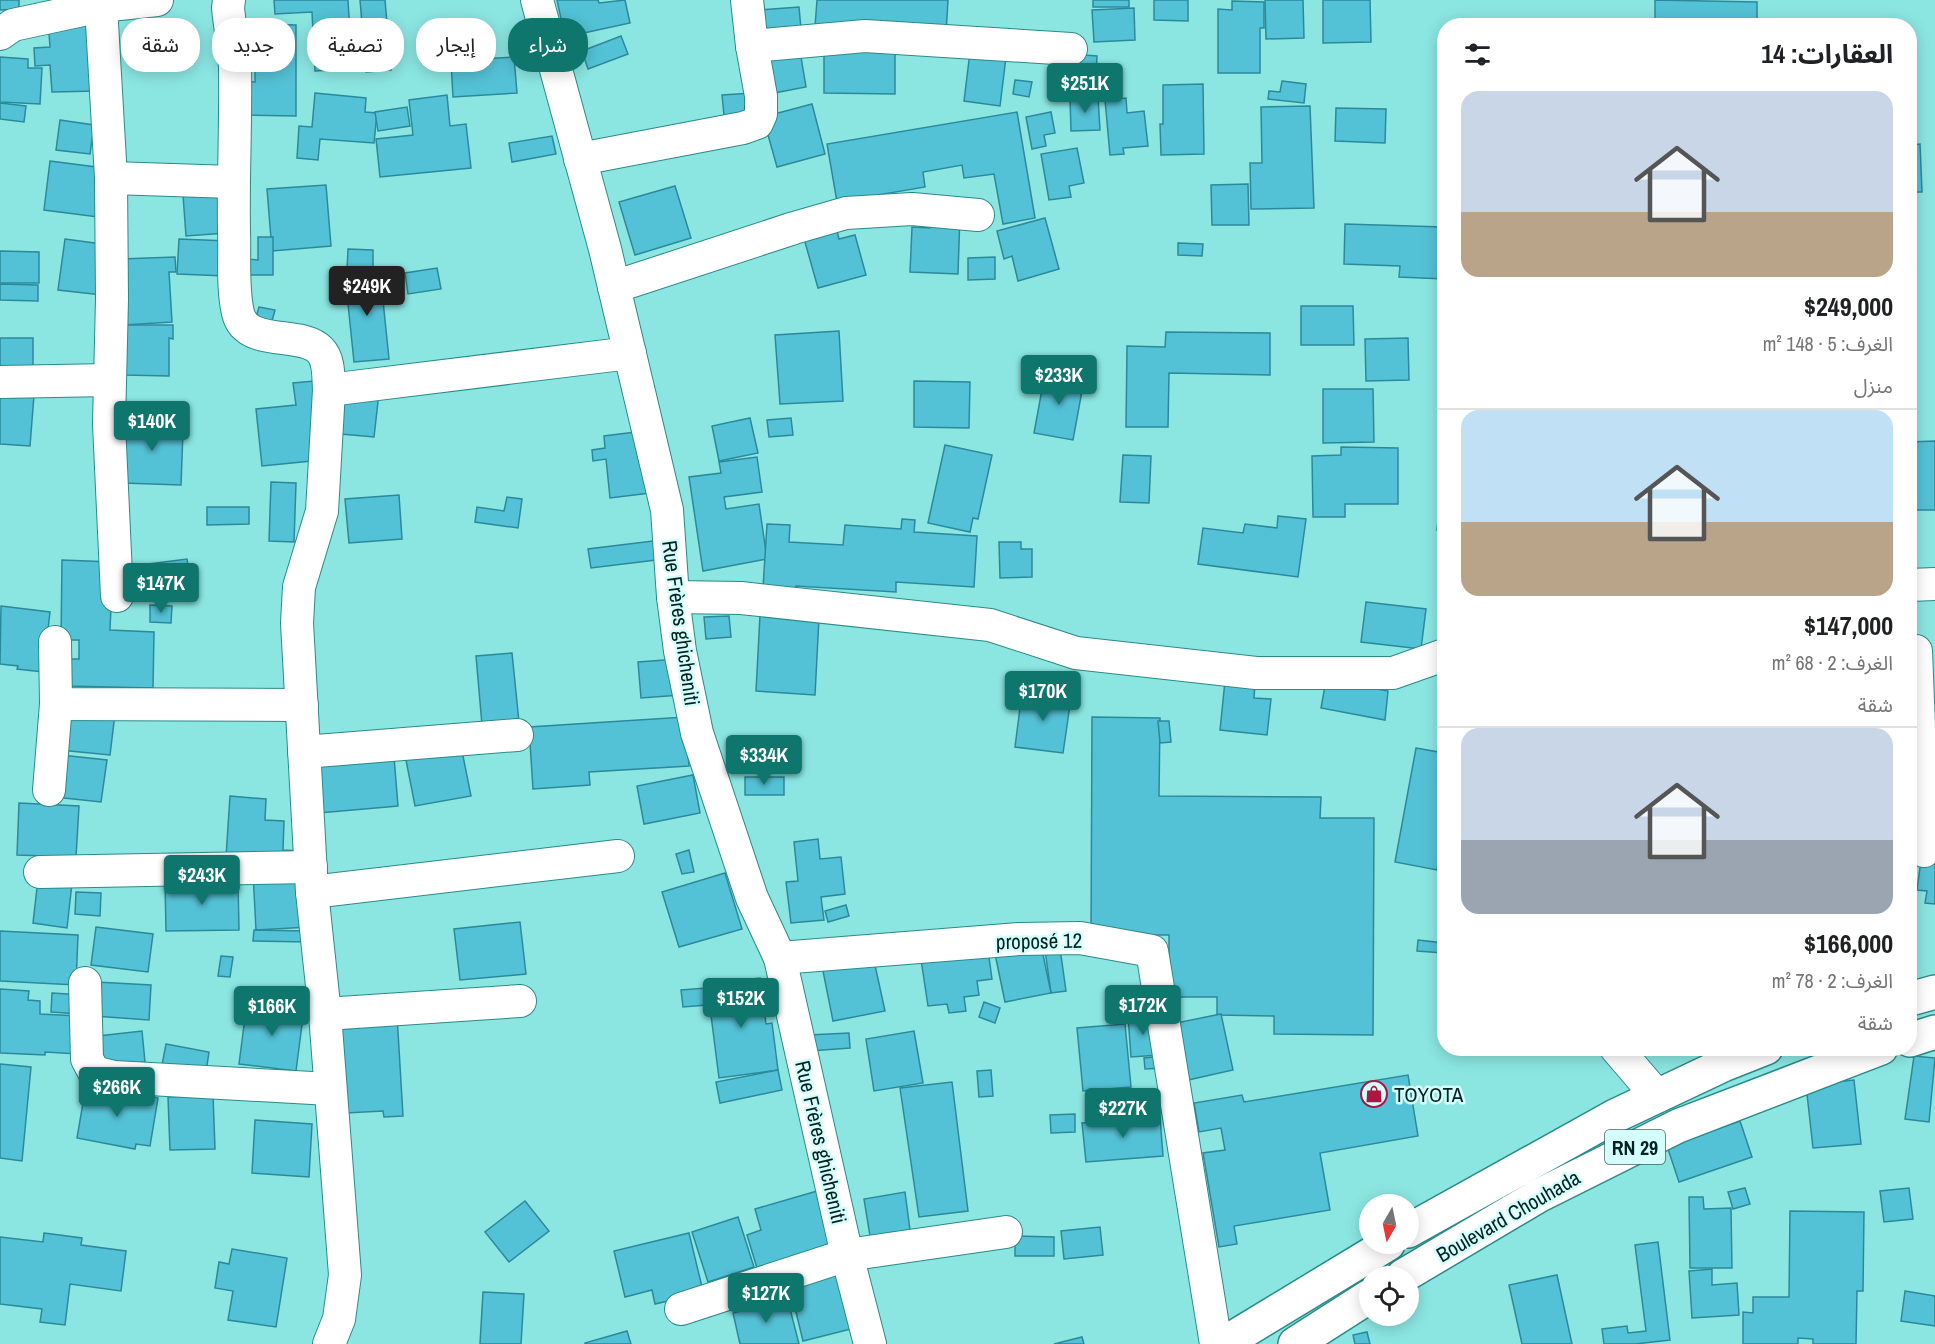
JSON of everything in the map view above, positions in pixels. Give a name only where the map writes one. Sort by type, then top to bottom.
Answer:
[{"type":"highway","points":[[1917,997],[1935,992]]},
{"type":"highway","points":[[1917,1038],[1935,1032]]},
{"type":"highway","name":"RN 29","points":[[1419,1225],[1616,1116],[1746,1056]]},
{"type":"highway","name":"Boulevard Chouhada","points":[[1419,1267],[1538,1196],[1678,1125],[1860,1056]]},
{"type":"highway","points":[[1223,1344],[1372,1254]]},
{"type":"highway","points":[[1294,1344],[1359,1303]]},
{"type":"street","points":[[0,34],[13,25],[101,6],[157,0]]},
{"type":"street","points":[[228,0],[235,65],[233,182],[238,315],[246,328],[259,334],[306,343],[320,350],[327,362],[329,390],[322,511],[299,587],[297,623],[311,879],[325,1014],[345,1275],[339,1319],[329,1344]]},
{"type":"street","name":"Rue Frères ghicheniti","points":[[537,0],[614,287],[667,510],[673,597],[680,651],[697,733],[752,898],[780,958],[847,1256],[870,1344]]},
{"type":"street","points":[[580,159],[743,129],[757,123],[761,114],[761,96],[747,0]]},
{"type":"street","points":[[101,6],[111,178],[110,424],[117,596]]},
{"type":"street","points":[[752,46],[865,36],[1071,49]]},
{"type":"street","points":[[111,178],[233,182]]},
{"type":"street","points":[[614,287],[846,213],[912,209],[978,215]]},
{"type":"street","points":[[329,390],[630,353]]},
{"type":"street","points":[[0,382],[110,380]]},
{"type":"street","points":[[1917,585],[1935,584]]},
{"type":"street","points":[[673,597],[741,598],[990,625],[1076,653],[1256,673],[1393,673],[1437,657]]},
{"type":"street","points":[[49,790],[56,704],[55,642]]},
{"type":"street","points":[[1917,680],[1923,852]]},
{"type":"street","points":[[56,704],[302,705]]},
{"type":"street","points":[[304,752],[517,735]]},
{"type":"street","points":[[40,872],[311,879],[618,856]]},
{"type":"street","name":"proposé 12","points":[[780,958],[1019,939],[1080,938],[1152,951],[1216,1344]]},
{"type":"street","points":[[85,982],[87,1059],[94,1072],[114,1077],[330,1089]]},
{"type":"street","points":[[325,1014],[520,1001]]},
{"type":"street","points":[[1623,1056],[1657,1096]]},
{"type":"street","points":[[681,1309],[847,1256],[1006,1232]]},
{"type":"building","points":[[0,0],[19,0],[19,9],[0,10]]},
{"type":"building","points":[[274,0],[348,0],[349,18],[312,18],[312,12],[275,14]]},
{"type":"building","points":[[360,0],[385,0],[387,18],[362,18]]},
{"type":"building","points":[[557,0],[598,0],[599,3],[625,0],[630,23],[588,32],[588,18],[561,18]]},
{"type":"building","points":[[817,0],[948,0],[946,34],[815,27]]},
{"type":"building","points":[[1093,0],[1129,0],[1129,7],[1093,7]]},
{"type":"building","points":[[1154,0],[1188,0],[1188,21],[1154,20]]},
{"type":"building","points":[[1265,0],[1303,0],[1304,38],[1266,39]]},
{"type":"building","points":[[1323,0],[1370,0],[1371,42],[1323,43]]},
{"type":"building","points":[[1655,0],[1757,2],[1757,18],[1655,18]]},
{"type":"building","points":[[1232,1],[1264,2],[1264,28],[1260,28],[1260,73],[1218,73],[1218,9],[1232,10]]},
{"type":"building","points":[[799,7],[802,40],[761,43],[758,10]]},
{"type":"building","points":[[1134,8],[1135,40],[1094,42],[1092,10]]},
{"type":"building","points":[[92,17],[96,91],[52,92],[50,65],[35,66],[34,48],[50,47],[48,19]]},
{"type":"building","points":[[296,25],[296,116],[243,115],[243,81],[255,82],[255,72],[295,72]]},
{"type":"building","points":[[621,36],[628,54],[588,69],[588,49]]},
{"type":"building","points":[[824,41],[895,48],[895,94],[824,93]]},
{"type":"building","points":[[799,45],[806,87],[774,93],[767,51]]},
{"type":"building","points":[[970,52],[1006,57],[1000,106],[964,101]]},
{"type":"building","points":[[1069,54],[1097,56],[1095,95],[1067,94]]},
{"type":"building","points":[[0,57],[28,59],[28,68],[42,68],[40,104],[0,102]]},
{"type":"building","points":[[508,57],[508,72],[515,72],[517,93],[453,97],[452,72],[496,72],[496,58]]},
{"type":"building","points":[[1015,80],[1032,82],[1029,97],[1013,94]]},
{"type":"building","points":[[1282,81],[1306,84],[1304,103],[1268,99],[1269,91],[1280,92]]},
{"type":"building","points":[[1203,84],[1204,154],[1161,155],[1160,124],[1163,124],[1163,85]]},
{"type":"building","points":[[315,93],[366,98],[365,112],[377,113],[374,143],[320,139],[318,160],[297,158],[299,126],[312,127]]},
{"type":"building","points":[[753,93],[755,113],[724,115],[722,95]]},
{"type":"building","points":[[447,95],[450,126],[466,124],[471,168],[380,177],[376,139],[413,135],[409,100]]},
{"type":"building","points":[[1098,97],[1100,130],[1071,131],[1070,99]]},
{"type":"building","points":[[1126,98],[1127,113],[1144,111],[1148,146],[1123,148],[1124,154],[1110,155],[1105,100]]},
{"type":"building","points":[[0,103],[26,106],[24,122],[0,119]]},
{"type":"building","points":[[812,104],[825,154],[777,167],[763,117]]},
{"type":"building","points":[[1310,106],[1314,208],[1251,209],[1250,163],[1262,163],[1261,107]]},
{"type":"building","points":[[407,107],[410,126],[378,131],[375,112]]},
{"type":"building","points":[[1336,108],[1386,109],[1385,143],[1335,141]]},
{"type":"building","points":[[1017,112],[1035,218],[1003,224],[994,174],[964,178],[962,165],[923,172],[925,187],[837,202],[827,144]]},
{"type":"building","points":[[1051,112],[1055,133],[1044,135],[1046,146],[1032,149],[1026,117]]},
{"type":"building","points":[[60,120],[94,125],[90,154],[56,150]]},
{"type":"building","points":[[552,136],[556,154],[512,162],[509,143]]},
{"type":"building","points":[[1917,144],[1920,144],[1922,192],[1917,192]]},
{"type":"building","points":[[1077,148],[1084,183],[1069,186],[1071,197],[1049,200],[1041,154]]},
{"type":"building","points":[[50,161],[104,168],[98,217],[44,210]]},
{"type":"building","points":[[1248,184],[1249,225],[1212,225],[1211,185]]},
{"type":"building","points":[[326,185],[331,246],[272,251],[267,189]]},
{"type":"building","points":[[675,186],[691,238],[635,255],[619,202]]},
{"type":"building","points":[[223,192],[226,233],[186,236],[183,195]]},
{"type":"building","points":[[931,213],[960,214],[958,274],[910,272],[912,227],[930,228]]},
{"type":"building","points":[[1045,218],[1059,269],[1018,281],[1012,256],[1004,259],[997,231]]},
{"type":"building","points":[[834,219],[839,239],[855,235],[866,275],[818,288],[801,228]]},
{"type":"building","points":[[1345,224],[1437,227],[1437,279],[1399,277],[1400,266],[1344,264]]},
{"type":"building","points":[[258,237],[273,237],[273,275],[246,275],[246,259],[258,260]]},
{"type":"building","points":[[65,239],[109,245],[102,295],[58,290]]},
{"type":"building","points":[[179,239],[228,241],[226,276],[177,274]]},
{"type":"building","points":[[1178,243],[1203,244],[1202,256],[1178,255]]},
{"type":"building","points":[[348,249],[373,250],[373,272],[347,270]]},
{"type":"building","points":[[0,251],[39,252],[39,283],[0,283]]},
{"type":"building","points":[[175,257],[176,272],[169,272],[172,322],[124,325],[121,259]]},
{"type":"building","points":[[995,257],[995,279],[968,280],[968,258]]},
{"type":"building","points":[[437,268],[441,289],[408,294],[405,273]]},
{"type":"building","points":[[380,271],[389,359],[354,362],[345,275]]},
{"type":"building","points":[[0,284],[38,285],[38,301],[0,300]]},
{"type":"building","points":[[1301,306],[1353,306],[1354,345],[1301,345]]},
{"type":"building","points":[[259,307],[275,310],[272,321],[256,317]]},
{"type":"building","points":[[123,325],[173,325],[173,339],[169,338],[169,376],[123,375]]},
{"type":"building","points":[[839,331],[843,401],[780,404],[775,335]]},
{"type":"building","points":[[1166,332],[1270,333],[1270,375],[1169,373],[1168,427],[1126,427],[1127,346],[1165,347]]},
{"type":"building","points":[[0,338],[33,338],[33,371],[0,371]]},
{"type":"building","points":[[1408,338],[1409,380],[1366,381],[1365,339]]},
{"type":"building","points":[[1045,373],[1084,380],[1073,440],[1034,433]]},
{"type":"building","points":[[314,381],[322,460],[262,466],[256,409],[296,405],[293,383]]},
{"type":"building","points":[[914,381],[970,382],[969,428],[914,427]]},
{"type":"building","points":[[346,389],[379,393],[374,437],[341,434]]},
{"type":"building","points":[[1323,389],[1373,389],[1374,442],[1323,443]]},
{"type":"building","points":[[0,392],[34,395],[30,446],[0,444]]},
{"type":"building","points":[[125,416],[173,418],[172,431],[183,431],[181,485],[123,483]]},
{"type":"building","points":[[750,418],[758,453],[719,461],[712,426]]},
{"type":"building","points":[[791,418],[793,435],[769,437],[767,420]]},
{"type":"building","points":[[643,431],[650,493],[610,498],[606,459],[593,461],[592,450],[605,448],[604,436]]},
{"type":"building","points":[[1935,441],[1935,510],[1917,510],[1917,442]]},
{"type":"building","points":[[945,445],[992,455],[978,519],[973,518],[970,532],[928,523]]},
{"type":"building","points":[[1341,447],[1398,448],[1398,504],[1345,504],[1345,517],[1313,517],[1312,456],[1341,455]]},
{"type":"building","points":[[1123,455],[1151,456],[1149,503],[1120,502]]},
{"type":"building","points":[[757,457],[762,492],[724,497],[726,509],[759,504],[767,559],[703,571],[689,477],[721,473],[719,462]]},
{"type":"building","points":[[271,482],[296,483],[294,542],[269,541]]},
{"type":"building","points":[[399,495],[402,539],[349,543],[345,499]]},
{"type":"building","points":[[507,497],[522,499],[518,528],[475,522],[477,507],[504,511]]},
{"type":"building","points":[[207,507],[249,507],[249,524],[207,525]]},
{"type":"building","points":[[1278,516],[1306,519],[1298,577],[1198,564],[1203,528],[1243,533],[1245,524],[1277,528]]},
{"type":"building","points":[[902,519],[915,520],[914,532],[977,536],[974,587],[896,582],[896,592],[796,586],[796,590],[763,588],[767,524],[790,525],[789,542],[843,545],[845,525],[901,529]]},
{"type":"building","points":[[661,540],[664,559],[591,568],[588,549]]},
{"type":"building","points":[[999,542],[1021,542],[1021,549],[1032,549],[1032,577],[1000,578]]},
{"type":"building","points":[[187,559],[192,591],[129,599],[125,567]]},
{"type":"building","points":[[62,560],[113,562],[110,630],[154,632],[153,688],[67,686],[67,659],[79,659],[79,640],[61,640]]},
{"type":"building","points":[[1366,602],[1426,609],[1421,649],[1361,642]]},
{"type":"building","points":[[150,605],[172,606],[171,623],[150,622]]},
{"type":"building","points":[[1,606],[50,612],[43,672],[17,669],[18,666],[0,664]]},
{"type":"building","points":[[760,615],[819,618],[815,695],[756,691]]},
{"type":"building","points":[[729,616],[731,637],[706,639],[704,617]]},
{"type":"building","points":[[512,653],[519,722],[482,725],[476,656]]},
{"type":"building","points":[[678,659],[681,695],[641,698],[638,662]]},
{"type":"building","points":[[1326,680],[1388,691],[1385,720],[1321,708]]},
{"type":"building","points":[[1225,681],[1255,684],[1254,698],[1271,699],[1267,735],[1220,730]]},
{"type":"building","points":[[1022,692],[1071,698],[1063,753],[1015,747]]},
{"type":"building","points":[[65,708],[115,714],[110,755],[60,750]]},
{"type":"building","points":[[685,717],[689,766],[589,772],[590,785],[533,789],[529,727]]},
{"type":"building","points":[[1092,717],[1160,718],[1159,796],[1321,797],[1320,818],[1374,818],[1373,1035],[1274,1034],[1274,1016],[1217,1015],[1217,997],[1169,997],[1169,935],[1091,935]]},
{"type":"building","points":[[1158,721],[1169,721],[1171,742],[1160,743]]},
{"type":"building","points":[[461,746],[471,796],[415,806],[405,755]]},
{"type":"building","points":[[1416,748],[1437,752],[1437,870],[1395,862]]},
{"type":"building","points":[[61,755],[107,760],[101,802],[55,797]]},
{"type":"building","points":[[394,757],[398,806],[319,813],[315,763]]},
{"type":"building","points":[[693,775],[700,813],[644,824],[637,786]]},
{"type":"building","points":[[745,777],[784,777],[784,795],[745,795]]},
{"type":"building","points":[[230,796],[266,799],[265,820],[284,821],[283,850],[301,851],[300,861],[226,857]]},
{"type":"building","points":[[19,803],[79,806],[76,857],[17,855]]},
{"type":"building","points":[[818,839],[820,859],[841,857],[845,894],[821,897],[824,920],[791,923],[786,882],[798,881],[794,842]]},
{"type":"building","points":[[689,850],[694,872],[682,874],[676,854]]},
{"type":"building","points":[[1921,860],[1935,862],[1935,904],[1925,903],[1927,891],[1917,890]]},
{"type":"building","points":[[306,871],[309,927],[256,930],[253,873]]},
{"type":"building","points":[[725,873],[742,929],[679,947],[662,892]]},
{"type":"building","points":[[38,879],[72,883],[67,928],[33,923]]},
{"type":"building","points":[[238,881],[239,930],[166,931],[165,883]]},
{"type":"building","points":[[76,892],[101,893],[100,916],[75,914]]},
{"type":"building","points":[[846,905],[849,916],[828,922],[825,911]]},
{"type":"building","points":[[520,922],[526,974],[460,980],[454,929]]},
{"type":"building","points":[[96,927],[153,934],[148,972],[91,965]]},
{"type":"building","points":[[254,930],[306,931],[306,942],[253,941]]},
{"type":"building","points":[[0,931],[78,935],[76,985],[0,981]]},
{"type":"building","points":[[1418,940],[1437,942],[1437,952],[1417,951]]},
{"type":"building","points":[[1059,941],[1066,991],[1051,993],[1044,943]]},
{"type":"building","points":[[987,943],[992,979],[977,981],[979,995],[964,997],[966,1011],[949,1013],[947,1004],[928,1006],[920,953]]},
{"type":"building","points":[[1041,945],[1051,993],[1005,1002],[995,954]]},
{"type":"building","points":[[221,956],[233,957],[230,977],[218,976]]},
{"type":"building","points":[[873,956],[885,1011],[833,1021],[822,966]]},
{"type":"building","points":[[760,978],[766,1024],[772,1023],[778,1070],[719,1078],[707,984]]},
{"type":"building","points":[[96,982],[151,985],[149,1020],[94,1016]]},
{"type":"building","points":[[706,988],[707,1005],[683,1007],[681,990]]},
{"type":"building","points":[[0,989],[29,991],[28,1000],[40,1001],[40,1014],[80,1016],[78,1054],[0,1053]]},
{"type":"building","points":[[52,993],[82,995],[81,1014],[51,1012]]},
{"type":"building","points":[[247,1002],[304,1009],[296,1071],[239,1064]]},
{"type":"building","points":[[984,1002],[1000,1008],[995,1023],[979,1017]]},
{"type":"building","points":[[1156,1014],[1159,1055],[1131,1057],[1128,1016]]},
{"type":"building","points":[[1221,1014],[1233,1070],[1188,1080],[1176,1023]]},
{"type":"building","points":[[397,1015],[403,1116],[384,1117],[383,1111],[346,1113],[342,1029],[359,1028],[358,1017]]},
{"type":"building","points":[[1125,1024],[1131,1087],[1083,1091],[1077,1028]]},
{"type":"building","points":[[142,1031],[145,1062],[102,1067],[98,1036]]},
{"type":"building","points":[[914,1031],[923,1083],[874,1091],[866,1039]]},
{"type":"building","points":[[849,1033],[850,1048],[810,1051],[808,1035]]},
{"type":"building","points":[[166,1044],[209,1052],[206,1072],[162,1065]]},
{"type":"building","points":[[1163,1056],[1164,1068],[1145,1069],[1144,1058]]},
{"type":"building","points":[[1914,1056],[1935,1058],[1929,1122],[1905,1119]]},
{"type":"building","points":[[0,1064],[31,1067],[22,1161],[0,1158]]},
{"type":"building","points":[[778,1070],[782,1090],[720,1103],[716,1082]]},
{"type":"building","points":[[991,1070],[993,1096],[979,1097],[977,1071]]},
{"type":"building","points":[[1408,1075],[1418,1136],[1320,1153],[1330,1210],[1234,1226],[1237,1244],[1219,1247],[1203,1153],[1225,1150],[1221,1128],[1199,1132],[1194,1103],[1242,1095],[1244,1102]]},
{"type":"building","points":[[1854,1080],[1861,1144],[1813,1148],[1806,1085]]},
{"type":"building","points":[[952,1082],[968,1211],[919,1217],[900,1088]]},
{"type":"building","points":[[86,1085],[158,1098],[150,1146],[136,1144],[135,1149],[77,1138]]},
{"type":"building","points":[[213,1095],[215,1149],[170,1150],[168,1097]]},
{"type":"building","points":[[1075,1114],[1075,1132],[1051,1133],[1050,1115]]},
{"type":"building","points":[[1160,1117],[1163,1156],[1086,1162],[1082,1123]]},
{"type":"building","points":[[255,1120],[312,1124],[309,1177],[252,1173]]},
{"type":"building","points":[[1740,1121],[1752,1157],[1679,1182],[1667,1146]]},
{"type":"building","points":[[1745,1188],[1750,1204],[1733,1209],[1728,1192]]},
{"type":"building","points":[[1909,1188],[1913,1219],[1884,1222],[1880,1191]]},
{"type":"building","points":[[824,1189],[840,1243],[757,1268],[747,1235],[761,1230],[755,1209]]},
{"type":"building","points":[[905,1192],[910,1230],[870,1236],[864,1199]]},
{"type":"building","points":[[1689,1197],[1703,1197],[1704,1209],[1731,1208],[1732,1268],[1690,1268]]},
{"type":"building","points":[[525,1201],[549,1231],[509,1262],[485,1232]]},
{"type":"building","points":[[1790,1211],[1864,1212],[1863,1291],[1857,1291],[1856,1344],[1813,1344],[1813,1339],[1798,1338],[1798,1344],[1743,1344],[1743,1312],[1753,1313],[1753,1297],[1789,1297]]},
{"type":"building","points":[[738,1217],[754,1267],[708,1282],[692,1232]]},
{"type":"building","points":[[1100,1227],[1103,1255],[1064,1259],[1061,1231]]},
{"type":"building","points":[[44,1233],[82,1238],[81,1245],[126,1251],[121,1291],[70,1284],[65,1325],[40,1322],[42,1309],[0,1304],[0,1237],[43,1242]]},
{"type":"building","points":[[689,1233],[702,1287],[689,1296],[655,1304],[652,1290],[625,1297],[614,1251]]},
{"type":"building","points":[[1015,1236],[1054,1237],[1054,1256],[1015,1256]]},
{"type":"building","points":[[1658,1242],[1670,1340],[1635,1344],[1604,1344],[1602,1329],[1627,1326],[1628,1333],[1646,1331],[1635,1245]]},
{"type":"building","points":[[232,1249],[287,1258],[276,1327],[228,1320],[233,1291],[215,1288],[219,1262],[229,1264]]},
{"type":"building","points":[[836,1268],[851,1329],[803,1341],[788,1279]]},
{"type":"building","points":[[1712,1269],[1712,1285],[1737,1283],[1739,1315],[1692,1318],[1689,1271]]},
{"type":"building","points":[[1557,1275],[1572,1344],[1522,1344],[1509,1285]]},
{"type":"building","points":[[1905,1291],[1935,1296],[1935,1326],[1901,1321]]},
{"type":"building","points":[[483,1292],[524,1294],[521,1344],[480,1344]]},
{"type":"building","points":[[767,1296],[769,1305],[788,1301],[799,1344],[740,1344],[733,1313],[753,1308],[750,1300]]},
{"type":"building","points":[[627,1331],[631,1344],[585,1344],[585,1343]]},
{"type":"building","points":[[1367,1332],[1370,1344],[1355,1344],[1353,1335]]},
{"type":"building","points":[[1082,1337],[1084,1344],[1054,1344]]},
{"type":"place","name":"TOYOTA","points":[[1374,1094]]}]
